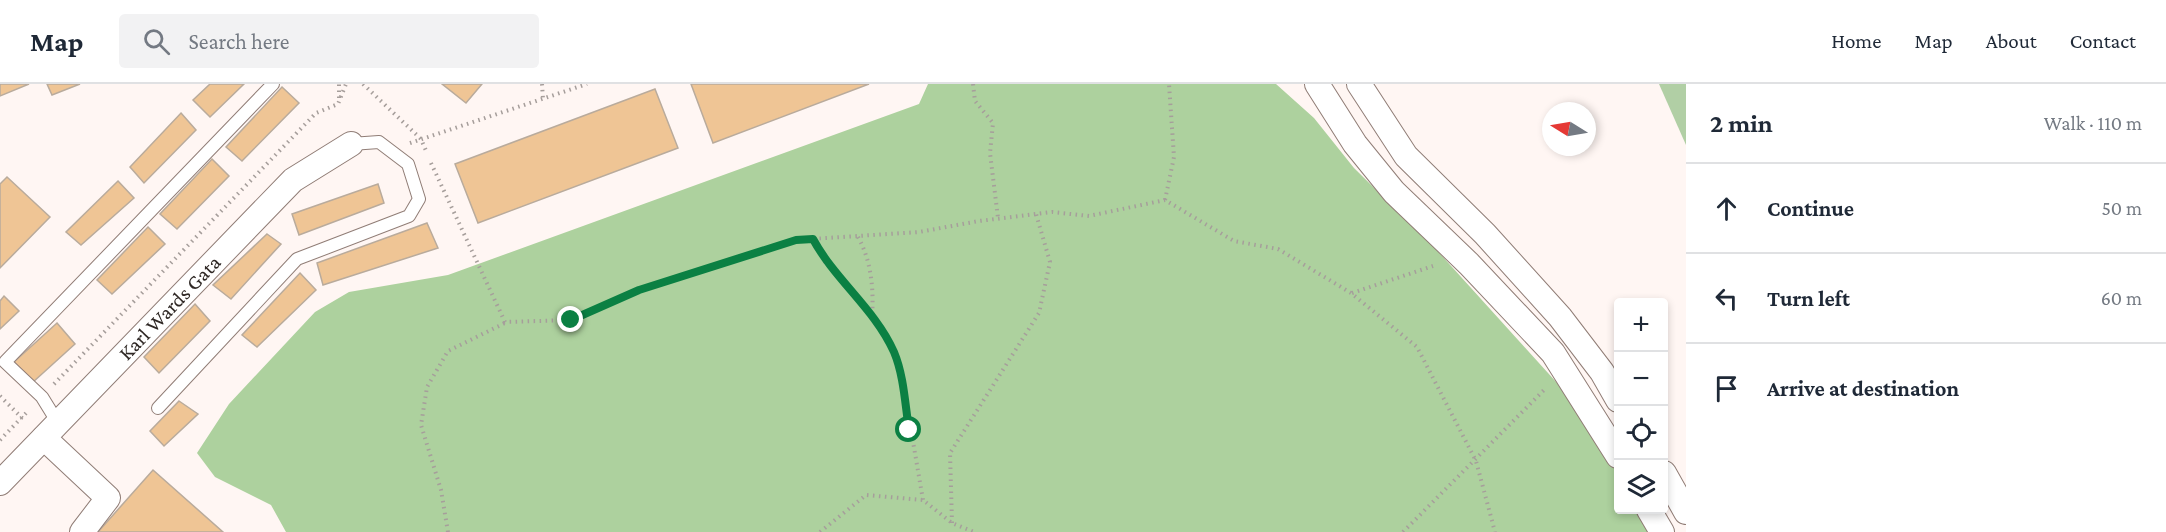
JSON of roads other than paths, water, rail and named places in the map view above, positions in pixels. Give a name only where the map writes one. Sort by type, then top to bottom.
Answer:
[{"type":"street","points":[[1317,84],[1355,144],[1388,184],[1553,353],[1614,450]]},
{"type":"street","points":[[1359,84],[1406,156],[1485,234],[1560,317],[1602,372],[1614,393]]},
{"type":"street","name":"Karl Wards Gata","points":[[0,483],[293,180],[351,144]]},
{"type":"street","points":[[51,430],[108,498],[82,532]]},
{"type":"street","points":[[1668,480],[1686,512]]},
{"type":"street","points":[[1651,514],[1662,532]]},
{"type":"lane","points":[[51,430],[42,397],[5,362],[273,84]]},
{"type":"lane","points":[[158,408],[297,260],[409,216],[419,199],[408,164],[379,142],[351,144]]}]
